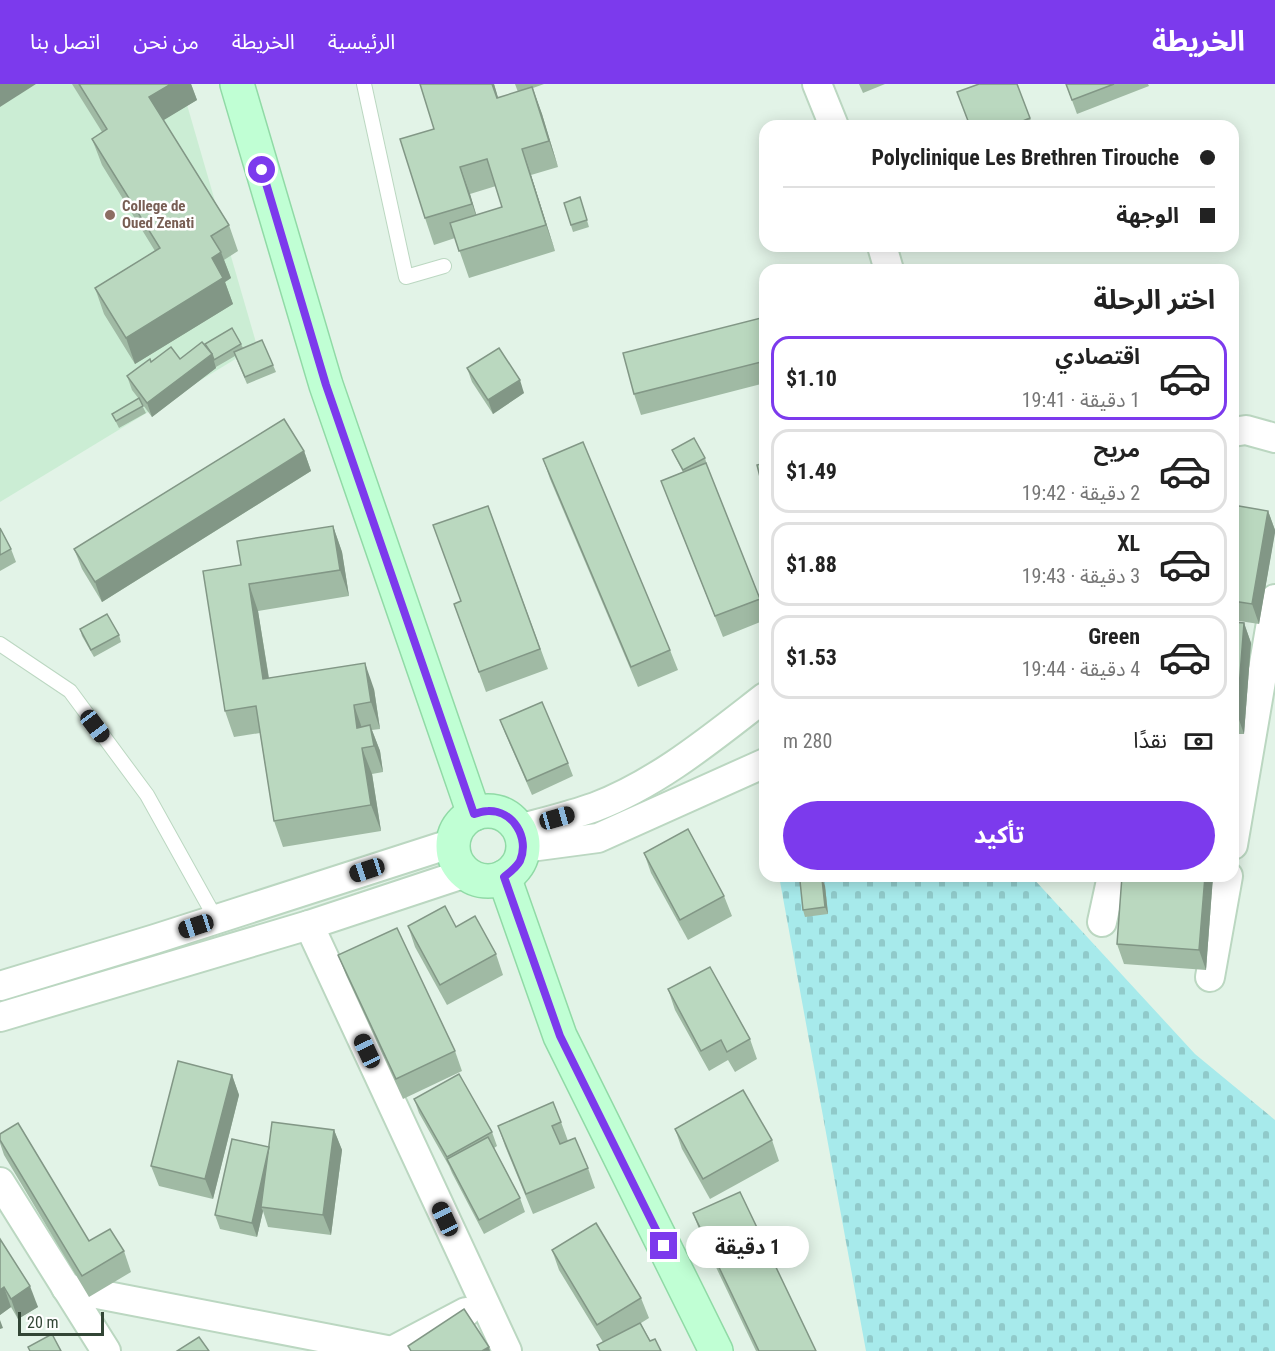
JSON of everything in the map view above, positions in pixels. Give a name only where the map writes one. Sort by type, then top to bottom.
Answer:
[{"type":"main road","points":[[237,84],[326,385],[474,814]]},
{"type":"main road","points":[[489,811],[501,813],[511,819],[521,838],[520,860],[514,870],[504,877],[489,881],[476,879],[466,873],[458,864],[453,852],[457,830],[464,820],[474,814],[489,811]]},
{"type":"main road","points":[[504,877],[560,1036],[716,1351]]},
{"type":"street","points":[[817,84],[832,120]]},
{"type":"street","points":[[1239,431],[1246,430],[1275,438]]},
{"type":"street","points":[[1239,809],[1275,599]]},
{"type":"street","points":[[521,838],[636,788],[706,743],[759,702]]},
{"type":"street","points":[[521,838],[598,838],[759,766]]},
{"type":"street","points":[[0,986],[453,843]]},
{"type":"street","points":[[0,1017],[309,925],[466,873]]},
{"type":"street","points":[[1102,922],[1111,882]]},
{"type":"street","points":[[1210,977],[1227,882]]},
{"type":"street","points":[[309,925],[507,1351]]},
{"type":"street","points":[[0,1182],[106,1351]]},
{"type":"street","points":[[66,1288],[316,1343],[392,1351],[484,1303]]},
{"type":"lane","points":[[364,84],[406,277],[444,266]]},
{"type":"lane","points":[[0,644],[70,691],[147,795],[216,919]]},
{"type":"shaded area","name":"College de Oued Zenati","points":[[0,84],[181,84],[257,346],[0,502]]},
{"type":"green space","points":[[780,882],[1037,882],[1195,1054],[1275,1120],[1275,1351],[866,1351]]},
{"type":"building","points":[[79,84],[171,84],[149,97],[229,225],[211,236],[221,252],[212,258],[223,278],[126,338],[95,288],[160,248],[92,139],[107,129]]},
{"type":"building","points":[[420,84],[492,84],[497,98],[532,87],[549,141],[522,149],[546,225],[459,251],[450,223],[502,207],[487,159],[460,167],[472,204],[425,218],[400,139],[434,129]]},
{"type":"building","points":[[979,84],[1017,84],[1030,118],[1025,120],[968,120],[957,92]]},
{"type":"building","points":[[1066,84],[1114,84],[1072,100]]},
{"type":"building","points":[[580,197],[587,220],[571,225],[564,203]]},
{"type":"building","points":[[759,319],[759,363],[634,394],[623,353]]},
{"type":"building","points":[[232,328],[241,344],[214,360],[205,344]]},
{"type":"building","points":[[262,340],[273,365],[245,377],[234,352]]},
{"type":"building","points":[[202,342],[212,354],[147,403],[127,376],[171,347],[180,359]]},
{"type":"building","points":[[499,348],[520,380],[488,400],[467,368]]},
{"type":"building","points":[[139,398],[143,406],[116,421],[112,414]]},
{"type":"building","points":[[284,419],[304,451],[95,582],[74,549]]},
{"type":"building","points":[[694,438],[705,458],[683,470],[672,450]]},
{"type":"building","points":[[583,442],[670,650],[631,667],[543,459]]},
{"type":"building","points":[[706,463],[759,599],[715,616],[661,481]]},
{"type":"building","points":[[488,506],[540,649],[479,672],[454,604],[461,601],[433,525]]},
{"type":"building","points":[[1239,506],[1268,511],[1252,604],[1239,602]]},
{"type":"building","points":[[333,526],[340,570],[249,584],[263,679],[365,663],[371,702],[354,705],[357,728],[370,725],[374,746],[362,748],[371,805],[274,821],[256,706],[225,711],[203,571],[241,565],[237,541]]},
{"type":"building","points":[[0,528],[11,549],[0,555]]},
{"type":"building","points":[[107,614],[119,635],[91,650],[80,629]]},
{"type":"building","points":[[1239,623],[1244,623],[1239,688]]},
{"type":"building","points":[[542,702],[568,763],[527,781],[500,720]]},
{"type":"building","points":[[688,829],[724,896],[680,920],[644,853]]},
{"type":"building","points":[[800,882],[822,882],[825,907],[803,910]]},
{"type":"building","points":[[1122,882],[1205,882],[1199,950],[1117,944]]},
{"type":"building","points":[[445,906],[456,927],[475,916],[496,954],[440,985],[408,926]]},
{"type":"building","points":[[397,928],[455,1051],[396,1079],[338,955]]},
{"type":"building","points":[[710,967],[750,1039],[727,1052],[721,1040],[701,1051],[668,989]]},
{"type":"building","points":[[178,1061],[232,1075],[205,1179],[151,1166]]},
{"type":"building","points":[[459,1074],[492,1132],[447,1157],[414,1099]]},
{"type":"building","points":[[743,1090],[772,1140],[703,1179],[675,1129]]},
{"type":"building","points":[[553,1102],[561,1122],[552,1126],[560,1144],[575,1138],[588,1168],[526,1194],[498,1126]]},
{"type":"building","points":[[272,1122],[334,1130],[323,1215],[261,1207]]},
{"type":"building","points":[[18,1123],[89,1241],[110,1229],[124,1251],[82,1276],[0,1140],[0,1134]]},
{"type":"building","points":[[488,1137],[520,1198],[479,1220],[447,1159]]},
{"type":"building","points":[[232,1139],[269,1147],[252,1223],[215,1215]]},
{"type":"building","points":[[740,1192],[816,1351],[759,1351],[693,1213]]},
{"type":"building","points":[[596,1223],[641,1298],[597,1325],[552,1250]]},
{"type":"building","points":[[0,1239],[30,1286],[11,1299],[4,1287],[0,1290]]},
{"type":"building","points":[[464,1309],[489,1347],[482,1351],[411,1351],[408,1346]]},
{"type":"building","points":[[640,1323],[650,1341],[655,1339],[661,1351],[600,1351],[597,1345]]},
{"type":"building","points":[[52,1334],[61,1351],[30,1351],[28,1347]]},
{"type":"building","points":[[199,1337],[209,1351],[177,1351]]},
{"type":"place","name":"College de Oued Zenati","points":[[110,215]]},
{"type":"route","points":[[262,170],[326,385],[474,814],[489,811],[501,813],[511,819],[519,829],[523,848],[520,860],[514,870],[504,877],[560,1036],[664,1246]]}]
